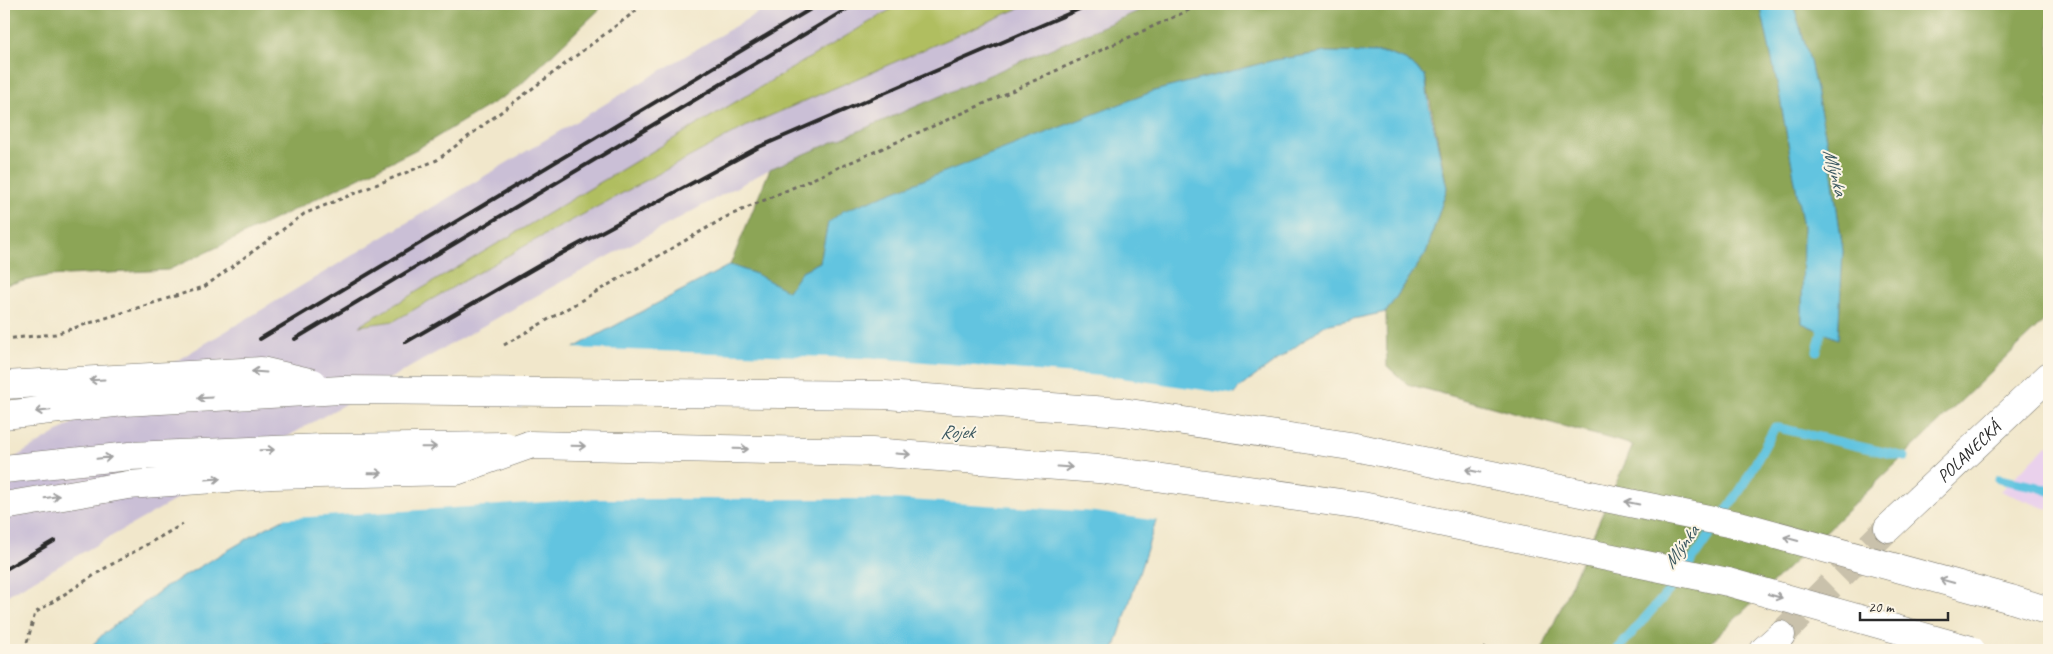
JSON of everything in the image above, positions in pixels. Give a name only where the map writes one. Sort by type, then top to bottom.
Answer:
[{"type":"main road","points":[[4,385],[261,371],[341,390]]},
{"type":"main road","name":"POLANECKÁ","points":[[1888,528],[2049,376]]},
{"type":"main road","points":[[4,415],[124,402],[341,390],[885,394],[1123,412],[1350,446],[1743,526],[2049,610]]},
{"type":"main road","points":[[4,469],[130,456],[322,448],[529,445],[872,452],[1098,469],[1362,506],[1728,582],[1971,650]]},
{"type":"main road","points":[[4,506],[138,484],[273,475],[456,471],[529,445]]},
{"type":"path","points":[[4,339],[55,334],[204,288],[304,214],[437,160],[645,4]]},
{"type":"path","points":[[504,346],[726,217],[982,105],[1202,4]]},
{"type":"path","points":[[25,650],[35,613],[107,567],[183,524]]},
{"type":"shaded area","points":[[772,4],[900,4],[361,326],[394,321],[528,244],[749,125],[1029,4],[1155,4],[770,169],[552,287],[4,597],[4,464]]},
{"type":"shaded area","points":[[2049,444],[2049,510],[2000,491]]},
{"type":"green space","points":[[4,4],[605,4],[516,89],[417,149],[224,244],[168,270],[48,276],[4,285]]},
{"type":"green space","points":[[900,4],[1029,4],[749,125],[528,244],[394,321],[359,326]]},
{"type":"green space","points":[[1155,4],[1760,4],[1779,92],[1803,227],[1802,323],[1838,339],[1843,251],[1829,154],[1810,61],[1793,4],[2049,4],[2049,316],[1703,650],[1542,650],[1633,445],[1407,384],[1387,366],[1386,312],[1426,253],[1447,188],[1425,75],[1405,60],[1386,53],[1327,52],[1275,60],[1154,91],[913,185],[828,223],[820,262],[802,271],[788,292],[756,274],[730,265],[770,169]]},
{"type":"water","points":[[1760,4],[1793,4],[1810,61],[1829,154],[1843,251],[1838,339],[1802,323],[1803,227],[1779,92]]},
{"type":"water","name":"Rojek","points":[[1327,52],[1386,53],[1405,60],[1425,75],[1429,105],[1447,188],[1426,253],[1386,312],[1325,325],[1239,388],[1158,515],[1114,650],[88,650],[102,635],[165,587],[266,528],[356,481],[422,462],[465,411],[588,340],[730,265],[756,274],[788,291],[802,271],[820,262],[828,223],[843,211],[1154,91],[1275,60]]},
{"type":"pier","points":[[570,348],[886,359],[1114,377],[1238,395],[1159,521],[1096,512],[893,499],[595,499],[278,519],[355,479],[421,460],[463,409]]},
{"type":"waterway","name":"Mlýnka","points":[[1817,351],[1824,322]]},
{"type":"waterway","name":"Mlýnka","points":[[1617,650],[1680,578],[1743,486],[1775,427],[1905,457]]},
{"type":"waterway","points":[[1999,479],[2049,491]]},
{"type":"tunnel","points":[[1781,635],[1888,528]]},
{"type":"railway","points":[[260,339],[819,4]]},
{"type":"railway","points":[[295,339],[855,4]]},
{"type":"railway","points":[[406,342],[540,265],[759,147],[1091,4]]},
{"type":"railway","points":[[4,570],[54,541]]}]
